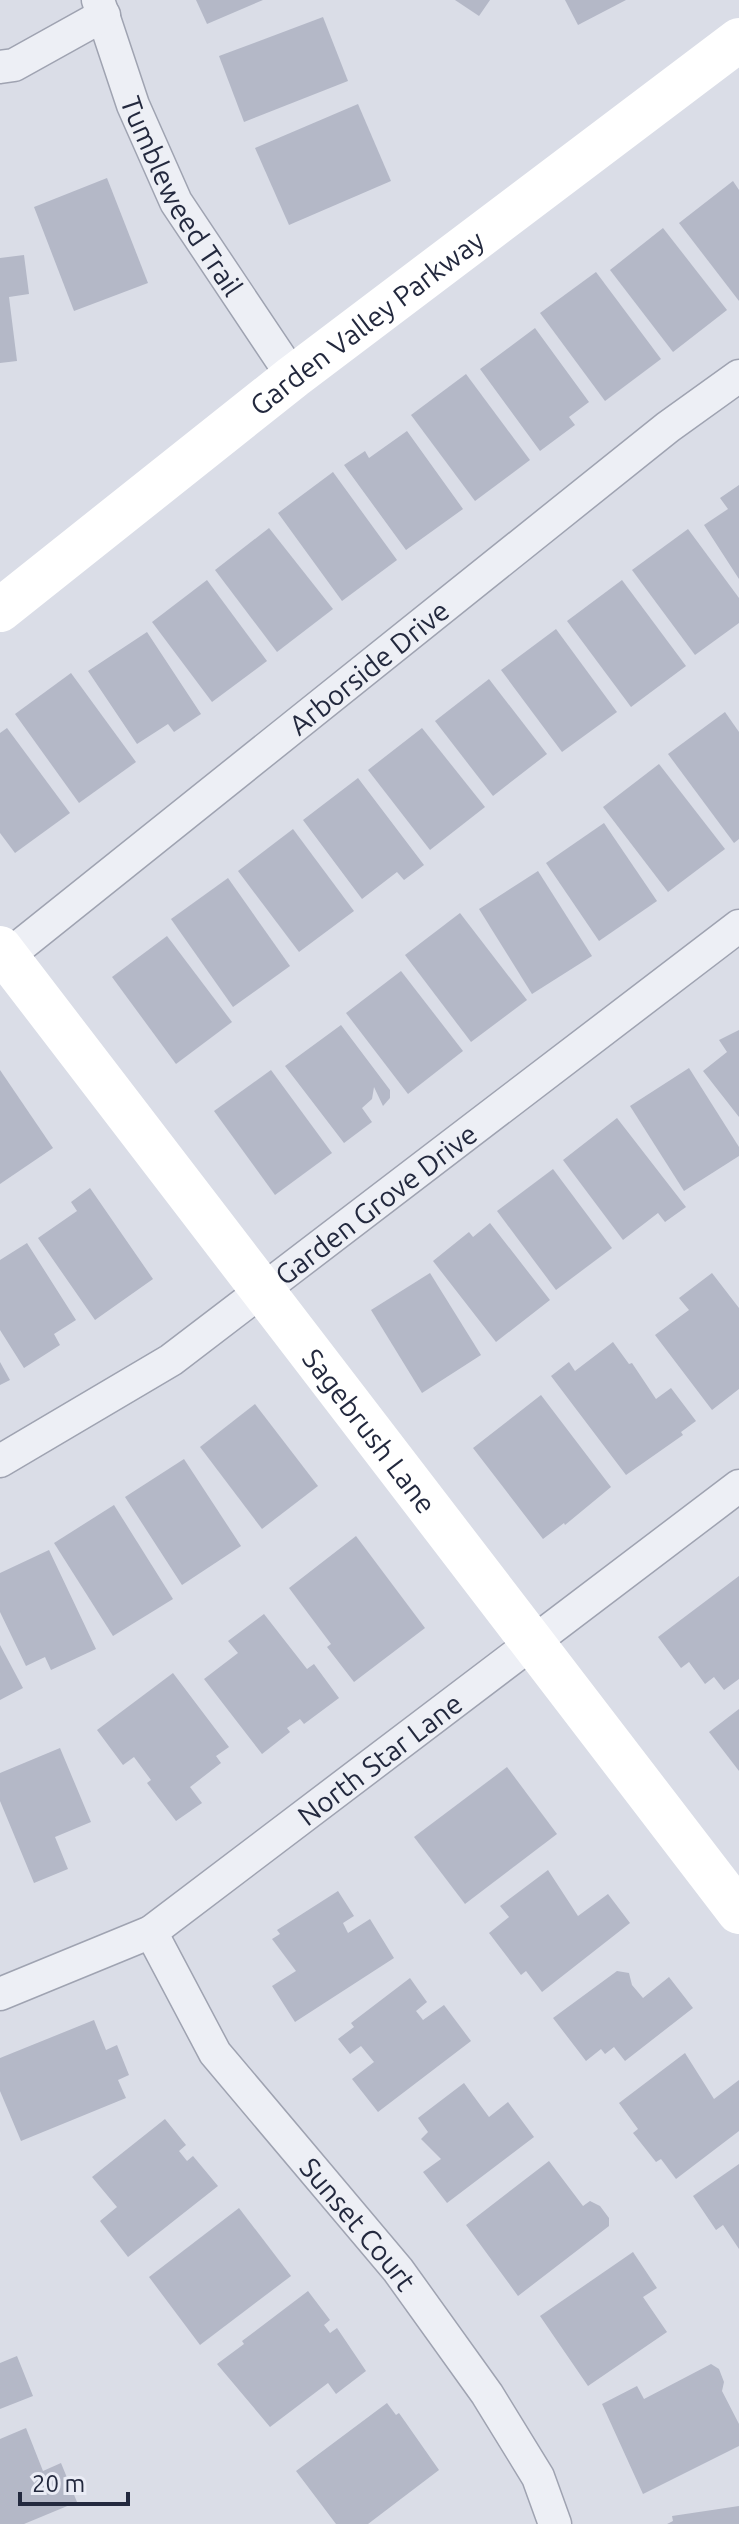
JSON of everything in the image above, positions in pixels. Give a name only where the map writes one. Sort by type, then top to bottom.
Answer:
[{"type":"street","points":[[0,67],[14,65],[101,7]]},
{"type":"street","name":"Tumbleweed Trail","points":[[101,7],[133,105],[176,202],[293,377]]},
{"type":"street","name":"Garden Valley Parkway","points":[[0,610],[293,377],[739,40]]},
{"type":"street","name":"Arborside Drive","points":[[2,956],[668,427],[739,376]]},
{"type":"street","name":"Garden Grove Drive","points":[[0,1461],[171,1360],[739,926]]},
{"type":"street","name":"Sagebrush Lane","points":[[2,956],[739,1912]]},
{"type":"street","name":"North Star Lane","points":[[0,1994],[151,1932],[739,1486]]},
{"type":"street","name":"Sunset Court","points":[[151,1932],[215,2053],[398,2270],[487,2394],[538,2477],[555,2524]]},
{"type":"building","points":[[196,0],[263,0],[207,24]]},
{"type":"building","points":[[455,0],[490,0],[479,16]]},
{"type":"building","points":[[565,0],[626,0],[578,25]]},
{"type":"building","points":[[323,17],[348,81],[244,122],[219,56]]},
{"type":"building","points":[[358,104],[391,181],[289,225],[255,148]]},
{"type":"building","points":[[107,178],[148,283],[74,311],[34,207]]},
{"type":"building","points":[[733,181],[739,190],[739,301],[679,223]]},
{"type":"building","points":[[663,228],[727,310],[673,352],[610,270]]},
{"type":"building","points":[[24,255],[29,294],[9,297],[17,361],[0,363],[0,258]]},
{"type":"building","points":[[596,272],[661,359],[605,401],[540,313]]},
{"type":"building","points":[[535,328],[589,402],[569,417],[575,425],[540,451],[480,369]]},
{"type":"building","points":[[466,374],[530,460],[475,501],[411,415]]},
{"type":"building","points":[[407,431],[463,509],[406,550],[344,465],[365,451],[369,458]]},
{"type":"building","points":[[333,472],[397,560],[342,601],[278,513]]},
{"type":"building","points":[[739,485],[739,579],[704,525],[728,509],[720,498]]},
{"type":"building","points":[[269,528],[333,609],[277,652],[215,570]]},
{"type":"building","points":[[688,529],[739,598],[739,623],[695,655],[632,570]]},
{"type":"building","points":[[207,580],[267,661],[212,702],[152,622]]},
{"type":"building","points":[[622,580],[686,666],[631,707],[567,621]]},
{"type":"building","points":[[556,629],[617,712],[562,752],[501,670]]},
{"type":"building","points":[[147,632],[201,714],[174,732],[168,724],[137,744],[88,671]]},
{"type":"building","points":[[71,673],[136,762],[79,803],[15,714]]},
{"type":"building","points":[[489,679],[547,754],[493,796],[435,721]]},
{"type":"building","points":[[725,712],[739,732],[739,839],[734,843],[668,754]]},
{"type":"building","points":[[7,728],[70,813],[15,853],[0,833],[0,733]]},
{"type":"building","points":[[422,728],[485,807],[430,850],[368,770]]},
{"type":"building","points":[[659,764],[725,849],[668,892],[603,807]]},
{"type":"building","points":[[358,778],[424,865],[404,880],[397,872],[362,899],[303,820]]},
{"type":"building","points":[[604,823],[657,901],[599,941],[546,863]]},
{"type":"building","points":[[293,829],[354,911],[299,952],[238,871]]},
{"type":"building","points":[[538,871],[592,956],[532,994],[479,909]]},
{"type":"building","points":[[228,878],[290,966],[233,1007],[171,919]]},
{"type":"building","points":[[460,913],[527,1000],[471,1042],[405,955]]},
{"type":"building","points":[[167,936],[232,1022],[176,1064],[112,977]]},
{"type":"building","points":[[401,971],[463,1051],[408,1094],[346,1013]]},
{"type":"building","points":[[341,1025],[390,1090],[390,1098],[383,1106],[374,1087],[372,1099],[362,1108],[372,1122],[344,1143],[285,1066]]},
{"type":"building","points":[[739,1030],[739,1117],[703,1071],[727,1052],[719,1040]]},
{"type":"building","points":[[689,1068],[739,1147],[739,1156],[684,1191],[630,1106]]},
{"type":"building","points":[[0,1070],[53,1148],[0,1184]]},
{"type":"building","points":[[271,1070],[332,1153],[275,1195],[214,1111]]},
{"type":"building","points":[[617,1118],[686,1207],[665,1222],[658,1213],[623,1240],[563,1160]]},
{"type":"building","points":[[553,1169],[612,1248],[556,1290],[497,1211]]},
{"type":"building","points":[[90,1188],[153,1279],[95,1320],[38,1238],[77,1211],[71,1202]]},
{"type":"building","points":[[490,1223],[550,1300],[496,1342],[433,1261],[469,1232],[473,1237]]},
{"type":"building","points":[[27,1243],[76,1320],[54,1334],[60,1345],[24,1368],[0,1330],[0,1260]]},
{"type":"building","points":[[430,1273],[481,1355],[422,1393],[371,1310]]},
{"type":"building","points":[[712,1273],[739,1308],[739,1389],[712,1410],[655,1335],[689,1310],[679,1298]]},
{"type":"building","points":[[613,1342],[629,1364],[632,1363],[656,1399],[671,1388],[696,1421],[681,1432],[683,1435],[626,1475],[551,1376],[569,1362],[575,1371]]},
{"type":"building","points":[[0,1362],[10,1380],[0,1385]]},
{"type":"building","points":[[541,1395],[611,1487],[543,1539],[473,1448]]},
{"type":"building","points":[[255,1404],[318,1486],[262,1529],[200,1447]]},
{"type":"building","points":[[184,1459],[241,1546],[182,1585],[125,1497]]},
{"type":"building","points":[[114,1505],[173,1599],[113,1636],[54,1543]]},
{"type":"building","points":[[356,1536],[425,1628],[354,1682],[327,1647],[331,1644],[289,1588]]},
{"type":"building","points":[[49,1550],[96,1649],[51,1670],[45,1657],[26,1666],[0,1612],[0,1573]]},
{"type":"building","points":[[739,1576],[739,1679],[724,1690],[714,1677],[705,1684],[689,1662],[681,1668],[658,1637]]},
{"type":"building","points":[[264,1614],[307,1669],[314,1664],[339,1698],[304,1724],[300,1719],[287,1728],[290,1732],[262,1754],[204,1679],[238,1653],[228,1641]]},
{"type":"building","points":[[0,1645],[23,1688],[0,1700]]},
{"type":"building","points":[[173,1673],[229,1747],[216,1756],[221,1763],[190,1787],[202,1803],[176,1821],[147,1783],[151,1780],[134,1757],[123,1765],[97,1730]]},
{"type":"building","points":[[739,1709],[739,1771],[709,1732]]},
{"type":"building","points":[[60,1748],[91,1822],[55,1837],[68,1869],[34,1883],[0,1801],[0,1773]]},
{"type":"building","points":[[507,1767],[557,1834],[465,1904],[414,1837]]},
{"type":"building","points":[[548,1870],[578,1916],[608,1894],[630,1923],[542,1992],[526,1971],[521,1975],[489,1933],[509,1917],[500,1906]]},
{"type":"building","points":[[338,1891],[354,1916],[343,1923],[348,1933],[370,1919],[394,1958],[295,2022],[272,1986],[296,1971],[272,1939],[280,1934],[277,1930]]},
{"type":"building","points":[[617,1971],[629,1973],[632,1985],[643,1998],[669,1977],[693,2008],[625,2061],[614,2047],[605,2054],[601,2049],[586,2061],[553,2018]]},
{"type":"building","points":[[410,1978],[427,2002],[416,2011],[423,2020],[444,2005],[471,2041],[378,2112],[352,2079],[374,2062],[361,2046],[350,2054],[338,2039],[354,2027],[351,2023]]},
{"type":"building","points":[[94,2020],[106,2050],[117,2045],[129,2075],[118,2080],[126,2098],[21,2141],[0,2091],[0,2058]]},
{"type":"building","points":[[685,2053],[714,2099],[739,2080],[739,2131],[676,2179],[661,2159],[656,2162],[633,2133],[638,2129],[619,2103]]},
{"type":"building","points":[[464,2083],[489,2117],[508,2102],[534,2137],[447,2203],[423,2172],[441,2159],[421,2139],[428,2132],[418,2118]]},
{"type":"building","points":[[165,2119],[186,2145],[179,2151],[187,2161],[193,2156],[218,2186],[128,2257],[100,2221],[117,2207],[92,2177]]},
{"type":"building","points":[[549,2161],[583,2206],[590,2201],[600,2206],[609,2218],[609,2226],[518,2296],[466,2225]]},
{"type":"building","points":[[739,2164],[739,2249],[723,2225],[716,2230],[693,2196]]},
{"type":"building","points":[[239,2208],[291,2276],[200,2345],[149,2277]]},
{"type":"building","points":[[633,2252],[657,2288],[643,2297],[667,2332],[588,2386],[540,2316]]},
{"type":"building","points":[[308,2291],[330,2320],[324,2325],[330,2333],[337,2328],[366,2371],[336,2394],[328,2383],[270,2427],[217,2364]]},
{"type":"building","points":[[17,2356],[33,2396],[0,2409],[0,2363]]},
{"type":"building","points":[[711,2364],[719,2369],[724,2382],[722,2391],[739,2424],[739,2446],[643,2494],[602,2404],[637,2386],[644,2399]]},
{"type":"building","points":[[387,2403],[396,2415],[399,2413],[439,2470],[368,2524],[336,2524],[296,2471]]},
{"type":"building","points":[[26,2428],[43,2471],[61,2463],[77,2502],[24,2524],[0,2524],[0,2439]]},
{"type":"building","points":[[739,2506],[739,2524],[667,2524],[673,2521],[672,2516]]}]
